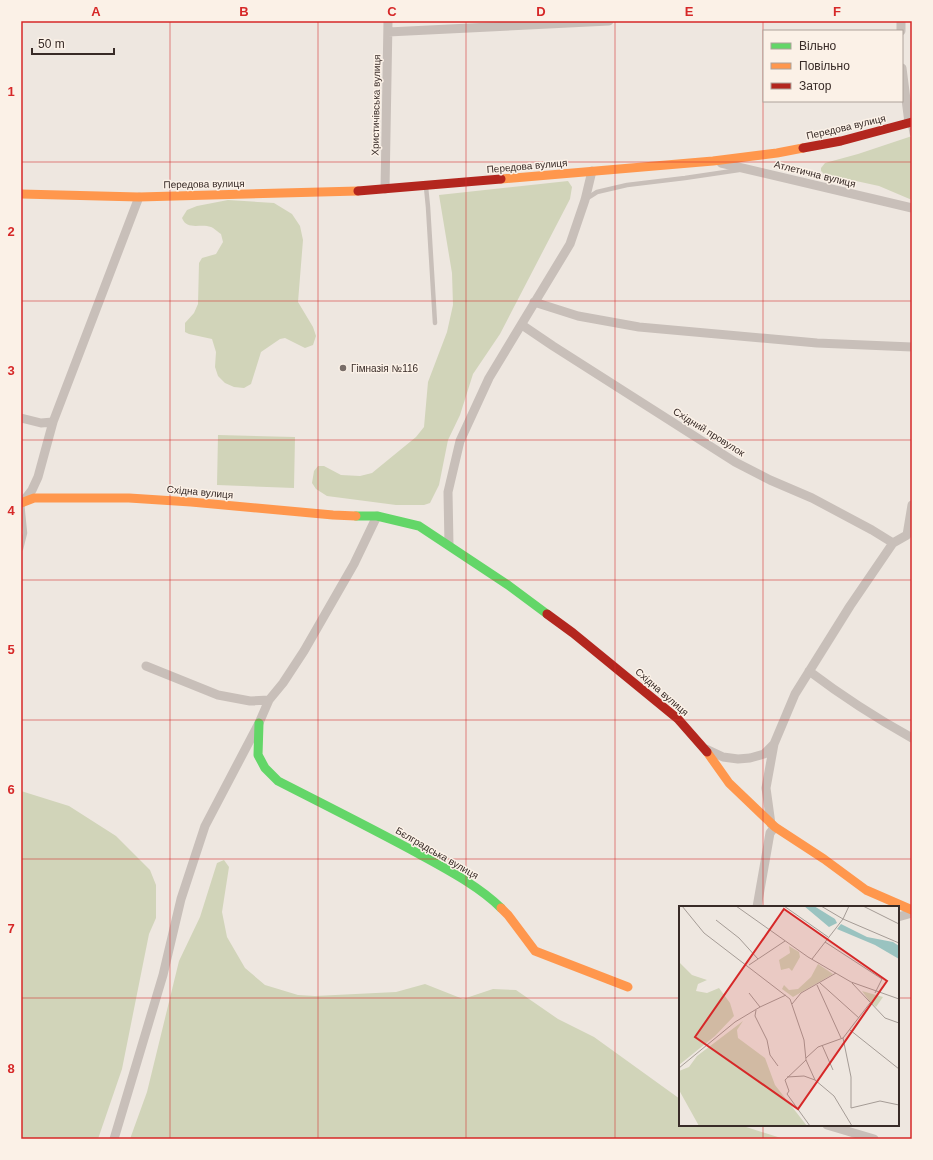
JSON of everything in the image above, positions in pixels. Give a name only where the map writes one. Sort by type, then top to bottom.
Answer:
[{"type":"street","name":"Христичівська вулиця","points":[[385,189],[388,21]]},
{"type":"street","points":[[388,32],[609,21]]},
{"type":"street","points":[[903,74],[911,123]]},
{"type":"street","name":"Передова вулиця","points":[[21,194],[139,197],[351,191],[426,186],[713,161],[777,153],[841,142],[911,123]]},
{"type":"street","name":"Атлетична вулиця","points":[[713,161],[912,208]]},
{"type":"street","points":[[448,545],[448,492],[460,441],[489,378],[570,244],[585,200],[592,171]]},
{"type":"street","points":[[21,503],[32,490],[38,477],[53,422],[139,197]]},
{"type":"street","points":[[534,302],[578,316],[639,328],[817,344],[912,347]]},
{"type":"street","name":"Східний провулок","points":[[522,324],[559,350],[735,462],[770,480],[812,498],[893,543]]},
{"type":"street","points":[[21,418],[41,423],[53,422]]},
{"type":"street","name":"Східна вулиця","points":[[21,503],[34,498],[129,498],[334,515],[377,516],[419,526],[508,585],[573,633],[678,719],[704,748],[730,783],[773,825],[824,859],[866,890],[912,910]]},
{"type":"street","points":[[757,906],[770,833],[773,825],[766,788],[774,744],[795,694],[850,606],[893,543],[909,538],[912,505]]},
{"type":"street","points":[[114,1139],[163,975],[181,899],[205,826],[269,700],[283,683],[308,644],[354,564],[377,516]]},
{"type":"street","points":[[146,666],[218,695],[250,701],[269,700]]},
{"type":"street","points":[[809,671],[837,692],[890,726],[912,738]]},
{"type":"street","name":"Бєлградська вулиця","points":[[258,723],[258,754],[265,768],[278,781],[382,834],[455,874],[494,901],[508,915],[536,951],[628,987]]},
{"type":"street","points":[[704,748],[723,757],[738,760],[764,754],[774,744]]},
{"type":"street","points":[[899,917],[912,913]]},
{"type":"street","points":[[829,1126],[874,1139]]},
{"type":"lane","points":[[911,123],[912,134]]},
{"type":"lane","points":[[585,200],[597,192],[627,185],[685,178],[746,168]]},
{"type":"lane","points":[[426,186],[435,322]]},
{"type":"lane","points":[[21,503],[25,533],[21,549]]},
{"type":"green space","points":[[912,136],[912,200],[879,186],[824,174],[821,171],[821,168],[825,163]]},
{"type":"green space","points":[[568,181],[572,187],[570,199],[500,334],[473,374],[460,415],[448,440],[439,485],[430,503],[424,505],[396,505],[327,496],[316,489],[312,483],[314,471],[318,466],[324,466],[341,475],[360,476],[372,473],[416,437],[424,427],[428,382],[447,332],[453,305],[452,273],[439,195]]},
{"type":"green space","points":[[228,200],[274,203],[292,214],[300,226],[303,240],[298,302],[313,327],[316,336],[313,345],[305,348],[285,338],[280,339],[261,352],[251,384],[244,388],[234,387],[225,383],[218,376],[215,367],[216,352],[212,339],[185,332],[185,323],[194,313],[198,304],[199,263],[202,258],[216,254],[223,242],[221,234],[212,228],[207,226],[191,226],[184,222],[182,218],[187,210],[197,206]]},
{"type":"green space","points":[[218,435],[295,437],[294,488],[217,485]]},
{"type":"green space","points":[[21,791],[69,806],[116,836],[150,870],[156,885],[156,918],[149,934],[122,1069],[98,1139],[21,1139]]},
{"type":"green space","points":[[224,860],[229,867],[222,912],[227,937],[245,968],[265,985],[298,995],[315,996],[396,992],[425,984],[463,999],[493,989],[516,990],[558,1019],[594,1037],[679,1098],[679,1126],[743,1126],[784,1139],[130,1139],[147,1092],[179,961],[200,917],[217,863]]},
{"type":"traffic: fast","points":[[356,516],[377,516],[419,526],[508,585],[547,614]]},
{"type":"traffic: fast","points":[[259,723],[258,755],[265,768],[278,781],[384,835],[451,872],[483,892],[501,908]]},
{"type":"traffic: slow","points":[[501,179],[713,161],[777,153],[803,148]]},
{"type":"traffic: slow","points":[[21,194],[139,197],[358,191]]},
{"type":"traffic: slow","points":[[21,503],[34,498],[129,498],[356,516]]},
{"type":"traffic: slow","points":[[707,752],[729,783],[775,827],[824,859],[866,890],[912,910]]},
{"type":"traffic: slow","points":[[501,908],[535,951],[628,987]]},
{"type":"traffic: jam","points":[[803,148],[841,141],[912,122]]},
{"type":"traffic: jam","points":[[358,191],[501,179]]},
{"type":"traffic: jam","points":[[547,614],[573,633],[678,719],[707,752]]},
{"type":"place","name":"Гімназія №116","points":[[343,368]]}]
